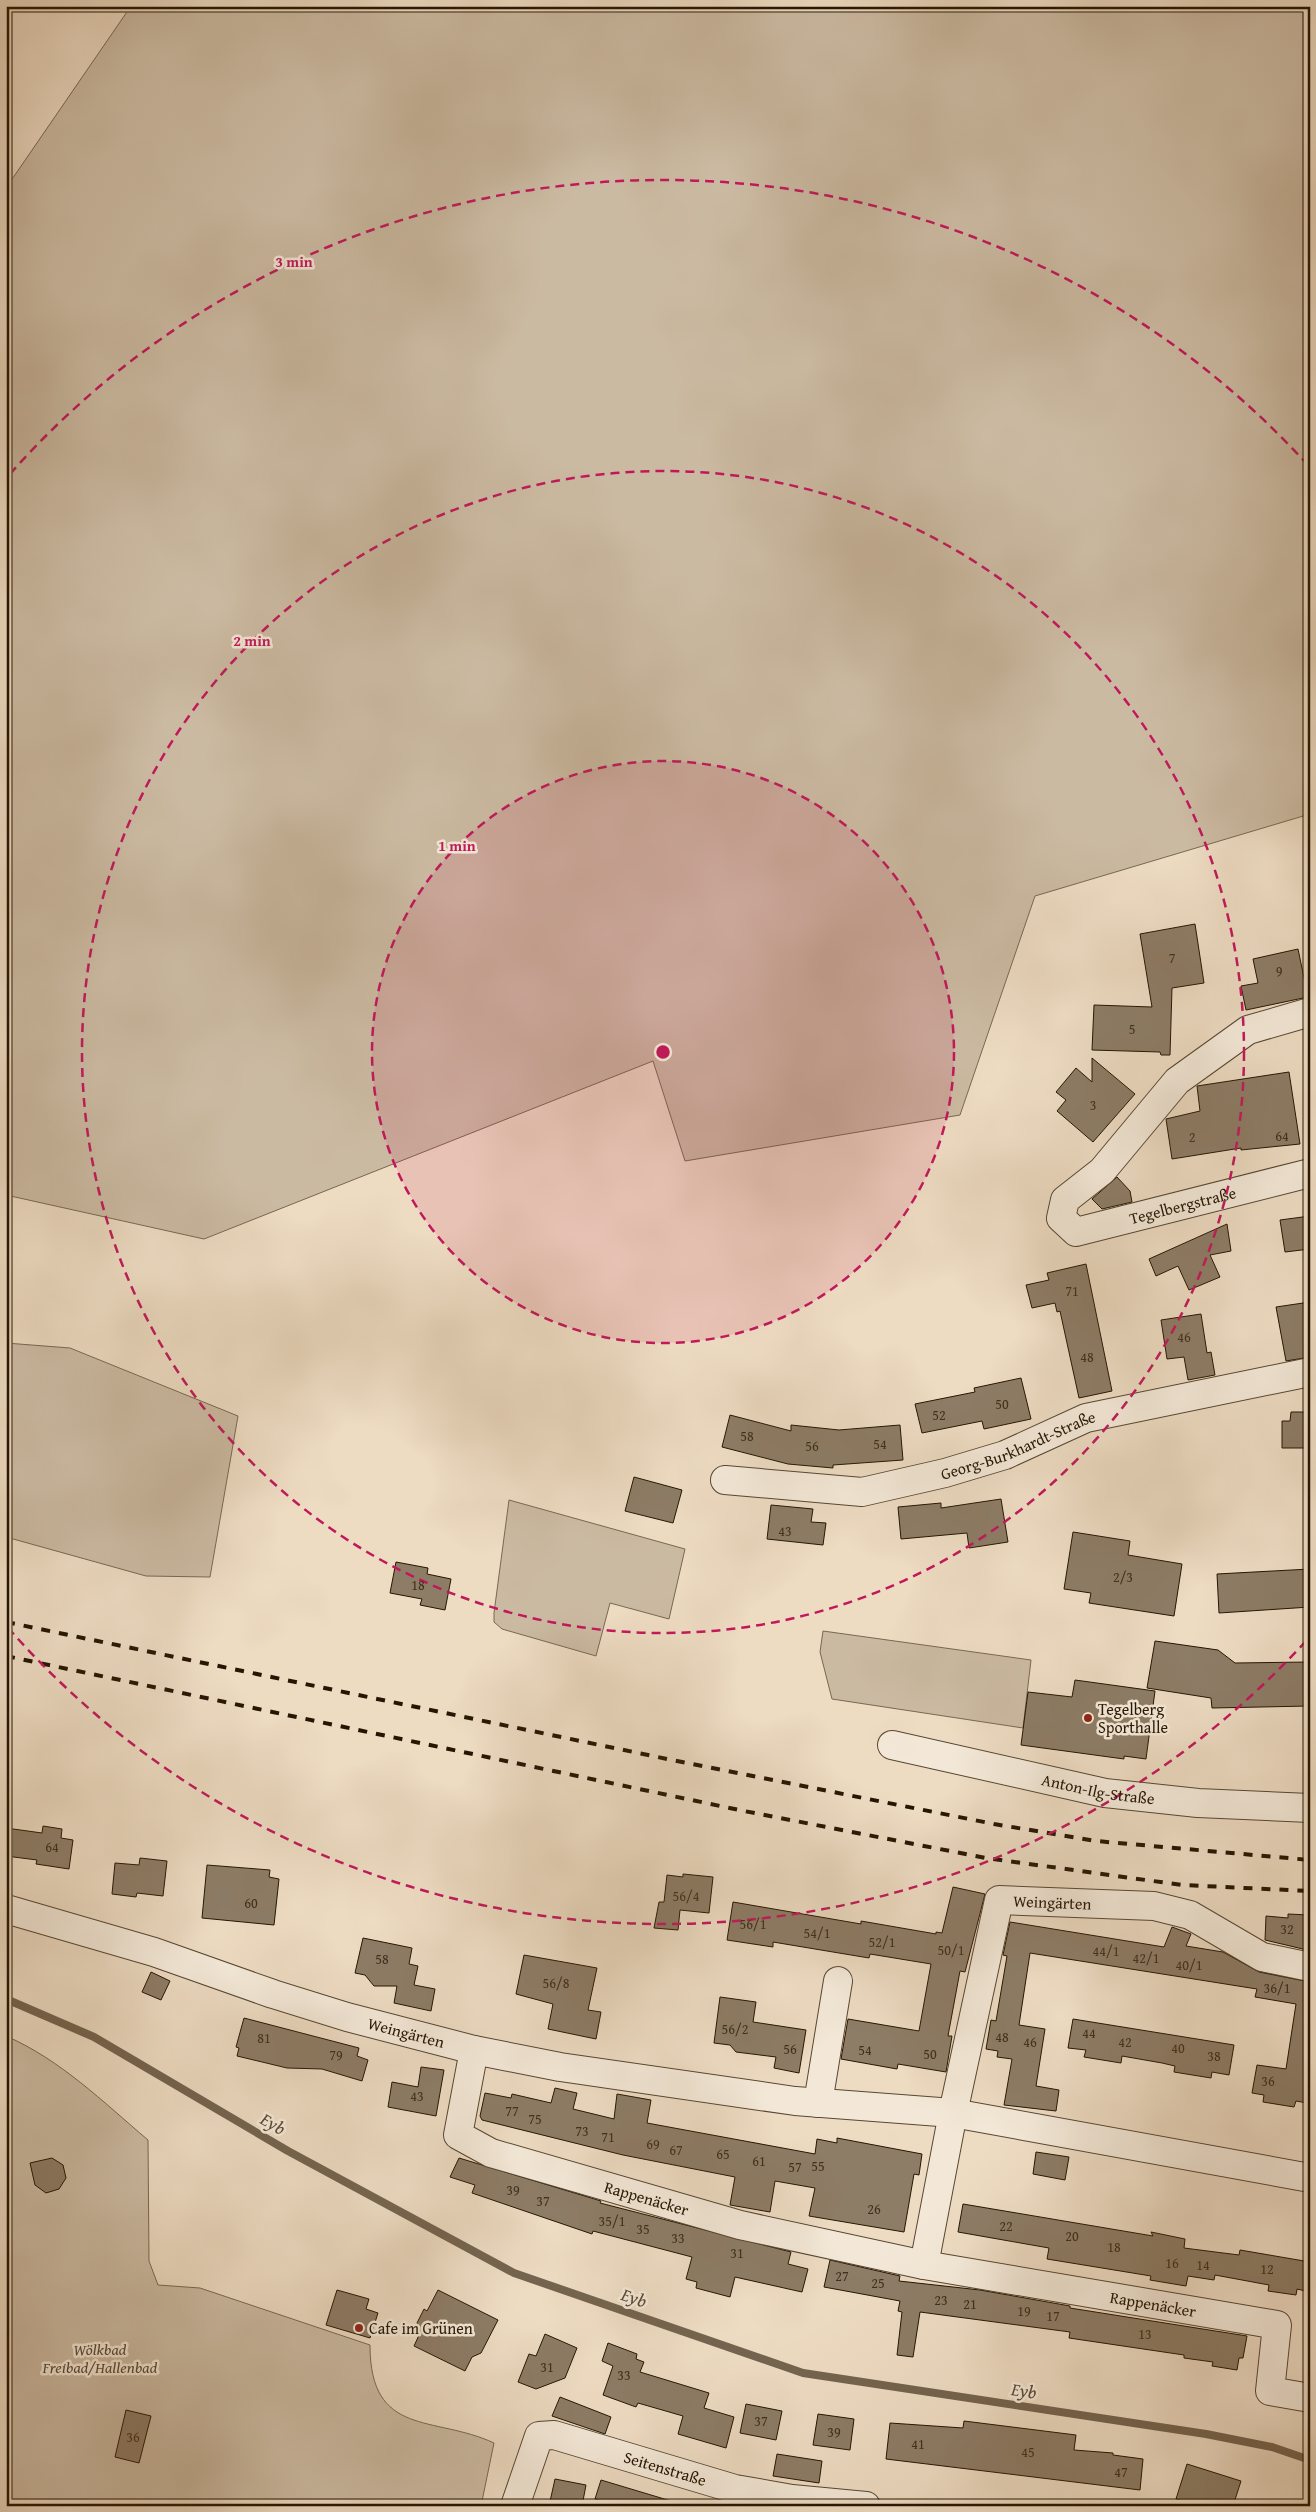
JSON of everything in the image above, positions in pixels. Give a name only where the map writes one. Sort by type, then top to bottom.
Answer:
[{"type":"street","name":"Tegelbergstraße","points":[[1310,1012],[1248,1030],[1177,1081],[1102,1171],[1065,1200],[1061,1218],[1076,1232],[1310,1173]]},
{"type":"street","name":"Georg-Burkhardt-Straße","points":[[725,1480],[862,1492],[945,1473],[1005,1455],[1086,1418],[1310,1372]]},
{"type":"street","name":"Anton-Ilg-Straße","points":[[892,1745],[1105,1793],[1198,1803],[1310,1808]]},
{"type":"street","name":"Weingärten","points":[[953,2113],[999,1900],[1154,1906],[1190,1915],[1262,1957],[1310,1967]]},
{"type":"street","name":"Weingärten","points":[[6,1909],[154,1952],[273,1994],[347,2017],[474,2050],[570,2068],[818,2103],[953,2113],[1310,2178]]},
{"type":"street","points":[[818,2103],[838,1981]]},
{"type":"street","name":"Rappenäcker","points":[[474,2050],[458,2135],[491,2153],[740,2224],[924,2265],[1277,2325],[1270,2391],[1310,2398]]},
{"type":"street","points":[[924,2265],[953,2113]]},
{"type":"street","name":"Seitenstraße","points":[[515,2506],[538,2436],[554,2435],[735,2489],[792,2498],[866,2506]]},
{"type":"green space","points":[[131,6],[1310,6],[1310,814],[1035,896],[960,1115],[685,1161],[653,1061],[204,1239],[6,1195],[6,188]]},
{"type":"green space","points":[[6,1343],[70,1348],[238,1416],[210,1577],[146,1576],[6,1537]]},
{"type":"green space","points":[[509,1500],[685,1549],[669,1619],[610,1603],[596,1656],[502,1629],[494,1622],[494,1613]]},
{"type":"green space","points":[[823,1631],[1031,1660],[1023,1728],[832,1699],[820,1652]]},
{"type":"green space","name":"Wölkbad Freibad/Hallenbad","points":[[6,2036],[63,2069],[148,2140],[149,2261],[158,2285],[200,2288],[370,2345],[373,2375],[381,2396],[393,2409],[409,2418],[494,2443],[481,2506],[6,2506]]},
{"type":"building","points":[[1195,924],[1204,983],[1172,988],[1170,1055],[1161,1055],[1160,1052],[1092,1050],[1094,1005],[1152,1007],[1140,934]]},
{"type":"building","points":[[1298,949],[1308,997],[1246,1010],[1241,986],[1258,983],[1253,959]]},
{"type":"building","points":[[1092,1058],[1135,1094],[1093,1142],[1057,1111],[1066,1100],[1056,1092],[1076,1068],[1092,1082]]},
{"type":"building","points":[[1289,1072],[1300,1144],[1241,1150],[1241,1148],[1172,1159],[1166,1119],[1200,1111],[1197,1086]]},
{"type":"building","points":[[1117,1177],[1130,1191],[1132,1202],[1102,1209],[1092,1199]]},
{"type":"building","points":[[1310,1216],[1310,1249],[1285,1252],[1280,1220]]},
{"type":"building","points":[[1227,1224],[1231,1251],[1210,1255],[1220,1277],[1189,1290],[1178,1266],[1156,1276],[1149,1259]]},
{"type":"building","points":[[1086,1264],[1112,1391],[1079,1398],[1060,1311],[1057,1312],[1055,1303],[1032,1308],[1026,1285],[1049,1280],[1047,1273]]},
{"type":"building","points":[[1310,1302],[1310,1357],[1286,1361],[1276,1307]]},
{"type":"building","points":[[1201,1314],[1207,1353],[1211,1352],[1215,1375],[1188,1380],[1184,1357],[1167,1359],[1161,1320]]},
{"type":"building","points":[[1021,1378],[1031,1419],[984,1429],[982,1421],[922,1433],[915,1404],[975,1392],[974,1388]]},
{"type":"building","points":[[1291,1412],[1310,1412],[1310,1448],[1282,1448],[1282,1421],[1290,1421]]},
{"type":"building","points":[[730,1415],[791,1431],[791,1425],[839,1430],[900,1425],[903,1460],[833,1465],[833,1468],[788,1464],[722,1447]]},
{"type":"building","points":[[634,1477],[682,1490],[673,1523],[625,1511]]},
{"type":"building","points":[[1001,1499],[1008,1542],[969,1548],[967,1533],[901,1539],[898,1507],[941,1503],[941,1508]]},
{"type":"building","points":[[771,1505],[813,1509],[811,1522],[826,1523],[823,1545],[767,1539]]},
{"type":"building","points":[[1073,1532],[1130,1541],[1128,1555],[1182,1564],[1174,1616],[1089,1603],[1091,1593],[1064,1589]]},
{"type":"building","points":[[396,1562],[428,1568],[427,1574],[451,1579],[445,1610],[420,1605],[422,1599],[390,1593]]},
{"type":"building","points":[[1310,1569],[1310,1607],[1219,1613],[1217,1574]]},
{"type":"building","points":[[1155,1641],[1218,1650],[1235,1663],[1309,1662],[1310,1706],[1212,1708],[1211,1698],[1147,1688]]},
{"type":"building","name":"Tegelberg Sporthalle","points":[[1075,1680],[1155,1691],[1146,1759],[1124,1756],[1124,1759],[1021,1745],[1028,1692],[1072,1697]]},
{"type":"building","points":[[43,1826],[62,1829],[61,1838],[73,1840],[69,1869],[36,1864],[37,1860],[6,1856],[6,1828],[42,1833]]},
{"type":"building","points":[[140,1858],[167,1861],[163,1896],[137,1893],[136,1897],[112,1894],[115,1863],[139,1865]]},
{"type":"building","points":[[207,1865],[270,1870],[269,1877],[279,1879],[274,1925],[202,1918]]},
{"type":"building","points":[[683,1874],[713,1877],[709,1913],[680,1910],[678,1930],[654,1928],[659,1902],[664,1902],[667,1875],[683,1877]]},
{"type":"building","points":[[953,1887],[985,1894],[965,1972],[960,1971],[948,2036],[952,2036],[946,2072],[898,2064],[897,2069],[841,2059],[848,2019],[919,2031],[931,1964],[870,1954],[869,1958],[773,1942],[773,1947],[727,1940],[733,1902],[861,1924],[861,1921],[936,1934],[936,1932],[942,1933]]},
{"type":"building","points":[[1288,1914],[1309,1915],[1307,1950],[1265,1940],[1266,1916],[1288,1918]]},
{"type":"building","points":[[1010,1922],[1164,1947],[1172,1927],[1191,1934],[1186,1946],[1223,1952],[1259,1972],[1310,1982],[1310,2086],[1307,2103],[1296,2101],[1294,2107],[1263,2102],[1264,2095],[1252,2093],[1257,2065],[1286,2069],[1296,2004],[1255,1997],[1257,1989],[1030,1953],[1019,2025],[1045,2029],[1036,2086],[1059,2090],[1056,2111],[1004,2105],[1012,2059],[997,2057],[998,2051],[986,2049],[991,2020],[996,2021],[1007,1956],[1003,1955]]},
{"type":"building","points":[[363,1938],[412,1948],[409,1964],[418,1966],[414,1985],[435,1989],[431,2011],[394,2003],[397,1986],[374,1986],[365,1975],[355,1973]]},
{"type":"building","points":[[524,1955],[597,1968],[588,2010],[601,2012],[596,2039],[548,2029],[553,2004],[516,1994]]},
{"type":"building","points":[[151,1972],[170,1981],[161,2000],[142,1992]]},
{"type":"building","points":[[720,1997],[756,2002],[753,2022],[806,2030],[799,2073],[774,2068],[776,2057],[736,2052],[730,2045],[714,2043]]},
{"type":"building","points":[[244,2018],[359,2048],[357,2056],[368,2060],[362,2081],[322,2069],[287,2068],[237,2056],[239,2048],[236,2047]]},
{"type":"building","points":[[1073,2019],[1234,2045],[1229,2075],[1212,2072],[1211,2078],[1174,2072],[1175,2066],[1122,2056],[1121,2063],[1084,2057],[1086,2050],[1068,2048]]},
{"type":"building","points":[[421,2067],[444,2070],[436,2116],[388,2107],[392,2082],[418,2087]]},
{"type":"building","points":[[555,2088],[577,2093],[573,2109],[614,2119],[617,2094],[651,2100],[647,2123],[815,2154],[817,2139],[837,2143],[837,2138],[922,2154],[919,2175],[914,2174],[904,2232],[809,2216],[815,2188],[775,2181],[770,2212],[730,2205],[735,2177],[623,2155],[482,2120],[480,2116],[485,2093],[511,2098],[512,2094],[551,2103]]},
{"type":"building","points":[[1036,2152],[1069,2157],[1065,2180],[1033,2174]]},
{"type":"building","points":[[52,2158],[63,2165],[66,2178],[59,2189],[46,2193],[35,2185],[30,2163]]},
{"type":"building","points":[[459,2158],[601,2201],[600,2203],[791,2252],[788,2264],[808,2269],[802,2292],[735,2277],[730,2297],[696,2288],[697,2282],[686,2279],[692,2257],[593,2231],[592,2234],[472,2193],[475,2185],[450,2177]]},
{"type":"building","points":[[963,2204],[1153,2236],[1151,2232],[1185,2239],[1184,2248],[1239,2255],[1240,2250],[1310,2262],[1310,2292],[1297,2289],[1296,2295],[1268,2291],[1269,2285],[1215,2275],[1214,2280],[1188,2276],[1186,2286],[1150,2280],[1151,2276],[1047,2259],[1049,2248],[958,2232]]},
{"type":"building","points":[[830,2260],[900,2276],[899,2281],[980,2290],[1070,2306],[1070,2308],[1247,2336],[1243,2358],[1239,2358],[1237,2370],[1212,2366],[1213,2362],[1184,2358],[1184,2355],[1069,2338],[1070,2332],[920,2312],[913,2357],[897,2355],[902,2312],[898,2311],[900,2301],[824,2287]]},
{"type":"building","points":[[337,2290],[369,2299],[366,2309],[378,2313],[370,2338],[326,2325]]},
{"type":"building","points":[[438,2290],[498,2320],[481,2353],[472,2357],[465,2371],[414,2346],[420,2333],[417,2323],[424,2309],[427,2311]]},
{"type":"building","points":[[545,2334],[577,2348],[565,2378],[536,2389],[518,2382],[529,2354],[536,2356]]},
{"type":"building","points":[[608,2343],[637,2354],[636,2359],[644,2362],[640,2372],[709,2393],[704,2408],[734,2417],[726,2448],[678,2434],[683,2416],[638,2403],[636,2407],[603,2395],[613,2366],[602,2361]]},
{"type":"building","points":[[560,2397],[611,2417],[605,2434],[552,2416]]},
{"type":"building","points":[[746,2404],[782,2411],[776,2440],[740,2433]]},
{"type":"building","points":[[126,2410],[151,2416],[139,2463],[115,2457]]},
{"type":"building","points":[[818,2414],[854,2419],[850,2450],[813,2445]]},
{"type":"building","points":[[964,2421],[1076,2435],[1074,2450],[1113,2453],[1113,2455],[1143,2459],[1140,2490],[886,2459],[890,2423],[963,2428]]},
{"type":"building","points":[[777,2454],[822,2461],[819,2483],[773,2476]]},
{"type":"building","points":[[1187,2464],[1241,2481],[1233,2506],[1199,2506],[1176,2499]]},
{"type":"building","points":[[555,2479],[586,2485],[582,2506],[549,2506]]},
{"type":"building","points":[[601,2480],[671,2501],[670,2506],[618,2506],[595,2499]]},
{"type":"waterway","name":"Eyb","points":[[6,1999],[94,2037],[288,2151],[514,2273],[803,2373],[1206,2434],[1272,2447],[1310,2460]]},
{"type":"railway","points":[[6,1622],[672,1760],[994,1824],[1096,1841],[1310,1860]]},
{"type":"railway","points":[[6,1656],[744,1811],[986,1858],[1182,1885],[1310,1891]]},
{"type":"place","name":"Tegelberg Sporthalle","points":[[1088,1718]]},
{"type":"place","name":"Cafe im Grünen","points":[[359,2328]]}]
